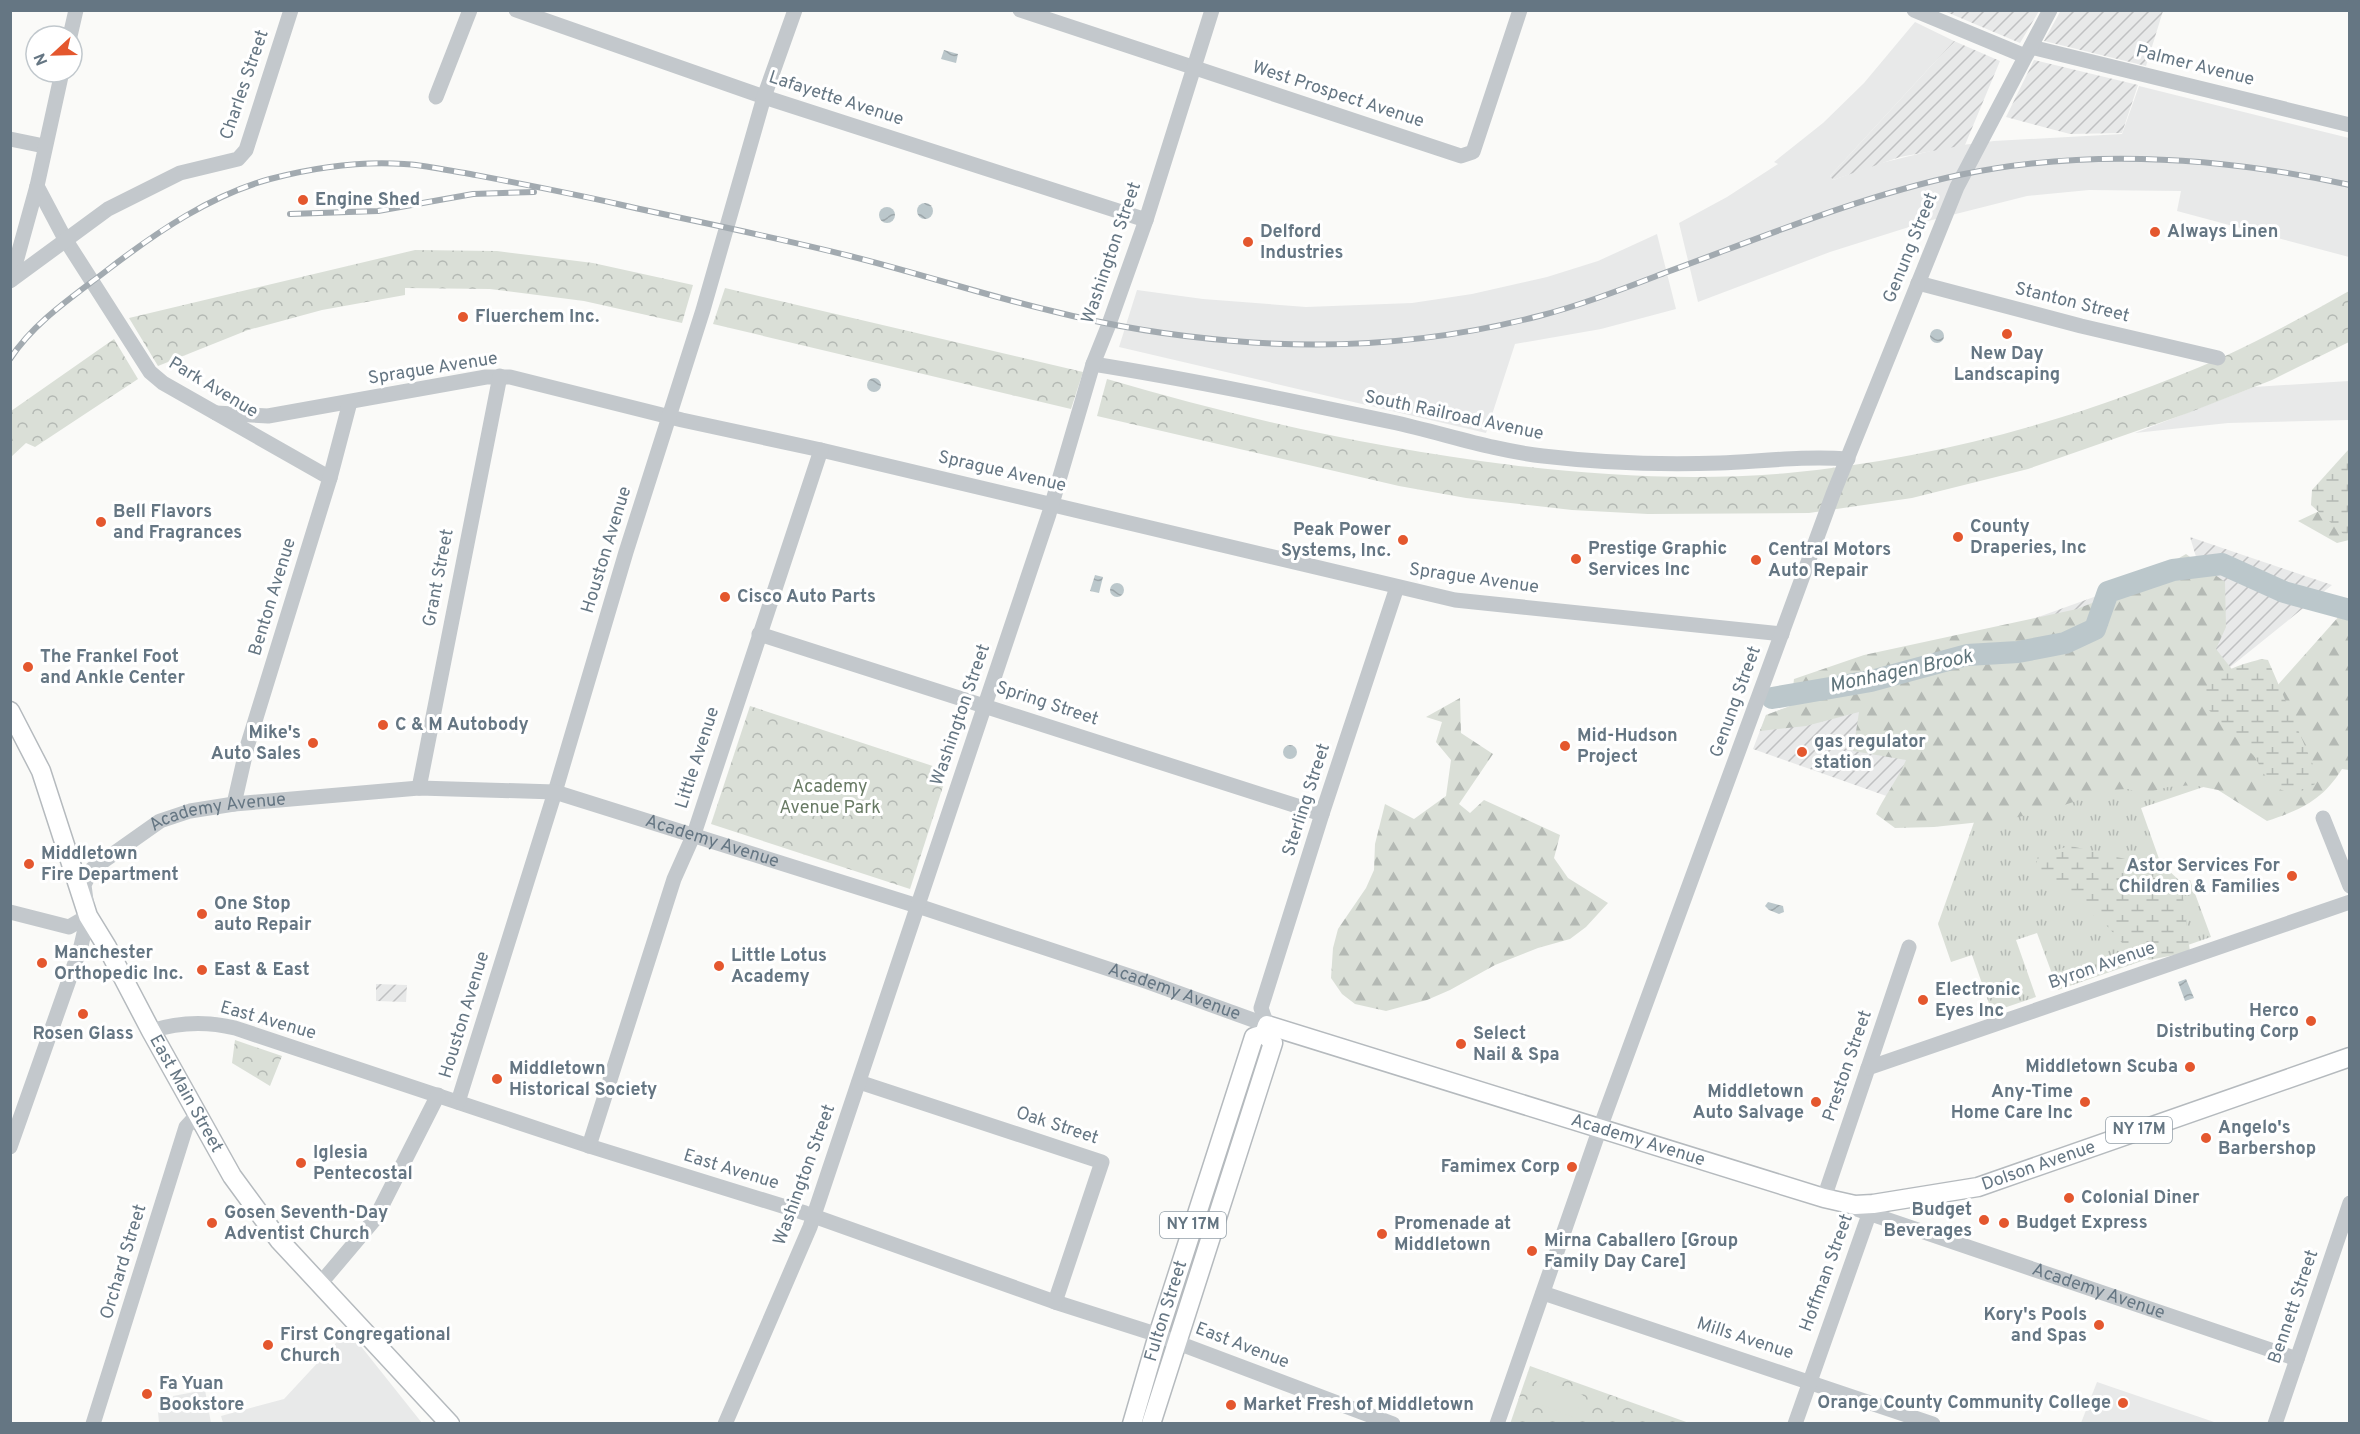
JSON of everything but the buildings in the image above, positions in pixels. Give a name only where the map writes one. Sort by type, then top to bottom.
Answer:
[{"type":"main road","name":"East Main Street","points":[[10,711],[41,771],[87,916],[107,946],[151,1031],[232,1176],[279,1240],[450,1424]]},
{"type":"main road","name":"Academy Avenue","points":[[1266,1030],[1600,1128],[1824,1198]]},
{"type":"main road","name":"Fulton Street","points":[[1132,1424],[1158,1335],[1254,1037],[1266,1030],[1273,1043],[1151,1424]]},
{"type":"main road","name":"Dolson Avenue","points":[[1824,1198],[1871,1209],[1978,1187],[2349,1057]]},
{"type":"street","name":"Charles Street","points":[[11,280],[108,209],[180,173],[238,159],[246,150],[291,10]]},
{"type":"street","points":[[436,97],[470,10]]},
{"type":"street","name":"Lafayette Avenue","points":[[516,10],[764,97],[1146,220]]},
{"type":"street","name":"Houston Avenue","points":[[458,1102],[555,792],[626,552],[704,310],[764,97],[795,10]]},
{"type":"street","name":"West Prospect Avenue","points":[[1020,10],[1456,155],[1471,154],[1518,11]]},
{"type":"street","name":"Washington Street","points":[[725,1424],[771,1321],[813,1216],[1052,504],[1093,364],[1146,220],[1212,10]]},
{"type":"street","name":"Palmer Avenue","points":[[1914,10],[2028,51],[2349,125]]},
{"type":"street","name":"Genung Street","points":[[1497,1424],[1600,1128],[1848,459],[1957,187],[2050,10]]},
{"type":"street","points":[[11,280],[36,186],[59,84]]},
{"type":"street","points":[[10,139],[44,146]]},
{"type":"street","points":[[36,186],[65,239]]},
{"type":"street","name":"Park Avenue","points":[[65,239],[150,372],[163,383],[330,478]]},
{"type":"street","name":"Stanton Street","points":[[1918,283],[2218,358]]},
{"type":"street","name":"South Railroad Avenue","points":[[1093,364],[1224,387],[1392,422],[1477,445],[1540,455],[1651,464],[1848,459]]},
{"type":"street","name":"Sprague Avenue","points":[[216,413],[268,416],[500,376],[1455,600],[1782,634]]},
{"type":"street","name":"Grant Street","points":[[419,788],[500,376]]},
{"type":"street","name":"Benton Avenue","points":[[234,804],[246,747],[330,478],[350,402]]},
{"type":"street","name":"Little Avenue","points":[[589,1146],[674,879],[694,834],[821,450]]},
{"type":"street","name":"Sterling Street","points":[[1266,1030],[1262,1008],[1322,814],[1397,587]]},
{"type":"street","name":"Spring Street","points":[[759,634],[1322,814]]},
{"type":"street","name":"Academy Avenue","points":[[10,1147],[16,1110],[81,946],[87,916],[84,885],[92,869],[160,820],[190,811],[234,804],[419,788],[555,792],[694,834],[1148,982],[1266,1030]]},
{"type":"street","points":[[2324,818],[2349,886]]},
{"type":"street","name":"Byron Avenue","points":[[1868,1068],[2349,902]]},
{"type":"street","points":[[10,912],[69,927],[87,916]]},
{"type":"street","name":"Preston Street","points":[[1824,1198],[1909,947]]},
{"type":"street","name":"East Avenue","points":[[151,1031],[172,1024],[219,1024],[589,1146],[813,1216],[1055,1302],[1158,1335],[1393,1424]]},
{"type":"street","name":"Oak Street","points":[[859,1082],[1102,1162],[1055,1302]]},
{"type":"street","points":[[320,1284],[375,1219],[438,1095]]},
{"type":"street","name":"Orchard Street","points":[[93,1424],[186,1127],[197,1115]]},
{"type":"street","name":"Bennett Street","points":[[2275,1424],[2349,1203]]},
{"type":"street","name":"Academy Avenue","points":[[1871,1209],[2297,1359]]},
{"type":"street","name":"Hoffman Street","points":[[1795,1424],[1871,1209]]},
{"type":"street","name":"Mills Avenue","points":[[1543,1293],[1934,1424]]},
{"type":"shaded area","points":[[2061,10],[2163,11],[2146,66],[2044,41]]},
{"type":"shaded area","points":[[1944,11],[2039,11],[2020,43]]},
{"type":"shaded area","points":[[1915,22],[1954,41],[1830,176],[1833,180],[1877,164],[1947,147],[1994,141],[2122,134],[2139,86],[2349,138],[2349,257],[2177,211],[2181,191],[2089,190],[2027,196],[1928,221],[1830,252],[1698,302],[1679,223],[1727,197],[1778,164],[1774,162],[1823,123],[1864,83]]},
{"type":"shaded area","points":[[1954,41],[2000,61],[1965,145],[1900,157],[1833,180],[1830,176]]},
{"type":"shaded area","points":[[2034,60],[2138,85],[2122,133],[2070,134],[2006,117]]},
{"type":"shaded area","points":[[1657,234],[1676,309],[1601,329],[1515,344],[1486,433],[1119,347],[1137,290],[1203,299],[1306,307],[1412,303],[1472,294],[1547,277],[1598,261]]},
{"type":"shaded area","points":[[2349,381],[2349,420],[2228,423],[2135,433],[2254,387]]},
{"type":"shaded area","points":[[2190,537],[2332,585],[2147,734],[1946,817],[1753,749],[1766,715],[2197,560]]},
{"type":"shaded area","points":[[376,984],[407,985],[406,1002],[376,1001]]},
{"type":"shaded area","points":[[348,1330],[422,1423],[223,1423],[221,1416],[284,1399]]},
{"type":"shaded area","name":"Orange County Community College","points":[[2097,1382],[2217,1423],[2081,1423]]},
{"type":"shaded area","points":[[205,1390],[211,1423],[159,1423],[158,1412],[175,1410],[173,1396]]},
{"type":"green space","points":[[415,250],[497,251],[593,263],[693,285],[682,323],[584,301],[490,289],[405,288],[405,295],[322,310],[248,330],[158,366],[129,318]]},
{"type":"green space","points":[[725,288],[1083,372],[1071,409],[713,324]]},
{"type":"green space","points":[[2349,291],[2349,342],[2272,380],[2188,413],[2028,469],[1912,498],[1809,513],[1648,514],[1572,510],[1466,498],[1399,486],[1097,416],[1107,379],[1256,419],[1357,441],[1459,458],[1545,469],[1649,476],[1719,477],[1788,473],[1900,457],[1955,446],[2064,416],[2171,379],[2223,357]]},
{"type":"green space","points":[[114,339],[138,379],[35,447],[26,443],[11,457],[11,411]]},
{"type":"green space","points":[[2349,449],[2349,539],[2311,505],[2312,490]]},
{"type":"green space","points":[[2349,497],[2349,540],[2337,543],[2298,521]]},
{"type":"green space","points":[[2186,554],[2225,582],[2226,627],[2216,649],[2260,705],[2349,605],[2349,770],[2342,769],[2318,797],[2290,813],[2267,821],[2218,790],[2193,785],[2168,787],[2142,794],[2128,789],[2108,790],[2047,811],[2008,819],[1934,827],[1895,828],[1876,814],[1906,760],[1853,751],[1859,712],[1806,726],[1760,731],[1766,715],[1809,699],[1792,695],[1794,679],[1864,655],[2077,609],[2122,591]]},
{"type":"green space","points":[[2262,659],[2268,660],[2317,774],[2315,784],[2294,795],[2274,787],[2255,757],[2204,705],[2205,690],[2215,678],[2230,669]]},
{"type":"green space","points":[[1460,698],[1461,733],[1493,754],[1459,804],[1470,813],[1484,800],[1560,835],[1554,858],[1568,878],[1608,903],[1586,927],[1570,939],[1538,948],[1495,965],[1427,1000],[1386,1011],[1355,1004],[1342,994],[1331,978],[1333,948],[1338,929],[1366,888],[1374,870],[1375,844],[1385,804],[1414,819],[1446,796],[1451,760],[1436,742],[1442,722],[1426,717]]},
{"type":"green space","name":"Academy Avenue Park","points":[[750,706],[948,771],[910,889],[711,824]]},
{"type":"green space","points":[[2007,729],[2230,778],[2141,808],[2169,887],[2190,880],[2211,937],[2058,990],[2037,933],[2016,940],[2036,997],[1992,1012],[1972,955],[1951,962],[1938,924]]},
{"type":"green space","points":[[2071,846],[2167,869],[2181,882],[2190,952],[2149,960],[2130,952],[2108,927],[2036,869],[2038,854]]},
{"type":"green space","points":[[235,1040],[282,1056],[270,1086],[232,1063]]},
{"type":"green space","points":[[1530,1366],[1689,1423],[1510,1424]]},
{"type":"green space","points":[[1538,1378],[1583,1395],[1575,1418],[1529,1400]]},
{"type":"water","points":[[944,50],[958,54],[956,63],[941,59]]},
{"type":"water","points":[[925,203],[933,211],[925,219],[917,211]]},
{"type":"water","points":[[887,207],[893,209],[895,215],[893,221],[887,223],[881,221],[879,215],[881,209]]},
{"type":"water","points":[[1937,329],[1942,331],[1944,336],[1942,341],[1937,343],[1932,341],[1930,336],[1932,331]]},
{"type":"water","points":[[871,378],[877,378],[881,385],[877,392],[871,392],[867,388],[867,382]]},
{"type":"water","points":[[1095,575],[1103,577],[1099,593],[1090,591]]},
{"type":"water","points":[[1114,583],[1120,583],[1124,590],[1120,597],[1114,597],[1110,593],[1110,587]]},
{"type":"water","points":[[1290,745],[1295,747],[1297,752],[1295,757],[1290,759],[1285,757],[1283,752],[1285,747]]},
{"type":"water","points":[[1768,902],[1783,906],[1784,912],[1779,914],[1769,910],[1765,906]]},
{"type":"water","points":[[2186,979],[2194,998],[2185,1001],[2178,982]]},
{"type":"waterway","name":"Monhagen Brook","points":[[1772,698],[1871,681],[1967,655],[2018,652],[2065,643],[2095,629],[2108,592],[2173,570],[2222,564],[2284,592],[2350,610]]},
{"type":"railway","points":[[10,359],[31,333],[56,310],[128,254],[186,216],[227,195],[270,179],[353,165],[387,163],[419,165],[583,196],[822,249],[1027,305],[1119,326],[1211,339],[1311,345],[1426,338],[1539,316],[1603,296],[1848,206],[1921,184],[2007,167],[2056,161],[2154,159],[2253,168],[2350,185]]},
{"type":"railway","points":[[290,214],[378,211],[473,194],[534,192]]},
{"type":"railway","points":[[389,199],[413,198]]},
{"type":"place","name":"Engine Shed","points":[[303,200]]},
{"type":"place","name":"Always Linen","points":[[2155,232]]},
{"type":"place","name":"Delford Industries","points":[[1248,242]]},
{"type":"place","name":"Fluerchem Inc.","points":[[463,317]]},
{"type":"place","name":"New Day Landscaping","points":[[2007,334]]},
{"type":"place","name":"Bell Flavors and Fragrances","points":[[101,522]]},
{"type":"place","name":"County Draperies, Inc","points":[[1958,537]]},
{"type":"place","name":"Peak Power Systems, Inc.","points":[[1403,540]]},
{"type":"place","name":"Prestige Graphic Services Inc","points":[[1576,559]]},
{"type":"place","name":"Central Motors Auto Repair","points":[[1756,560]]},
{"type":"place","name":"Cisco Auto Parts","points":[[725,597]]},
{"type":"place","name":"The Frankel Foot and Ankle Center","points":[[28,667]]},
{"type":"place","name":"C & M Autobody","points":[[383,725]]},
{"type":"place","name":"Mike's Auto Sales","points":[[313,743]]},
{"type":"place","name":"Mid-Hudson Project","points":[[1565,746]]},
{"type":"place","name":"gas regulator station","points":[[1802,752]]},
{"type":"place","name":"Middletown Fire Department","points":[[29,864]]},
{"type":"place","name":"Astor Services For Children & Families","points":[[2292,876]]},
{"type":"place","name":"One Stop auto Repair","points":[[202,914]]},
{"type":"place","name":"Manchester Orthopedic Inc.","points":[[42,963]]},
{"type":"place","name":"Little Lotus Academy","points":[[719,966]]},
{"type":"place","name":"East & East","points":[[202,970]]},
{"type":"place","name":"Electronic Eyes Inc","points":[[1923,1000]]},
{"type":"place","name":"Rosen Glass","points":[[83,1014]]},
{"type":"place","name":"Herco Distributing Corp","points":[[2311,1021]]},
{"type":"place","name":"Select Nail & Spa","points":[[1461,1044]]},
{"type":"place","name":"Middletown Scuba","points":[[2190,1067]]},
{"type":"place","name":"Middletown Historical Society","points":[[497,1079]]},
{"type":"place","name":"Middletown Auto Salvage","points":[[1816,1102]]},
{"type":"place","name":"Any-Time Home Care Inc","points":[[2085,1102]]},
{"type":"place","name":"Angelo's Barbershop","points":[[2206,1138]]},
{"type":"place","name":"Iglesia Pentecostal","points":[[301,1163]]},
{"type":"place","name":"Famimex Corp","points":[[1572,1167]]},
{"type":"place","name":"Colonial Diner","points":[[2069,1198]]},
{"type":"place","name":"Budget Beverages","points":[[1984,1220]]},
{"type":"place","name":"Gosen Seventh-Day Adventist Church","points":[[212,1223]]},
{"type":"place","name":"Budget Express","points":[[2004,1223]]},
{"type":"place","name":"Promenade at Middletown","points":[[1382,1234]]},
{"type":"place","name":"Mirna Caballero [Group Family Day Care]","points":[[1532,1251]]},
{"type":"place","name":"Kory's Pools and Spas","points":[[2099,1325]]},
{"type":"place","name":"First Congregational Church","points":[[268,1345]]},
{"type":"place","name":"Fa Yuan Bookstore","points":[[147,1394]]},
{"type":"place","name":"Orange County Community College","points":[[2123,1403]]},
{"type":"place","name":"Market Fresh of Middletown","points":[[1231,1405]]}]
